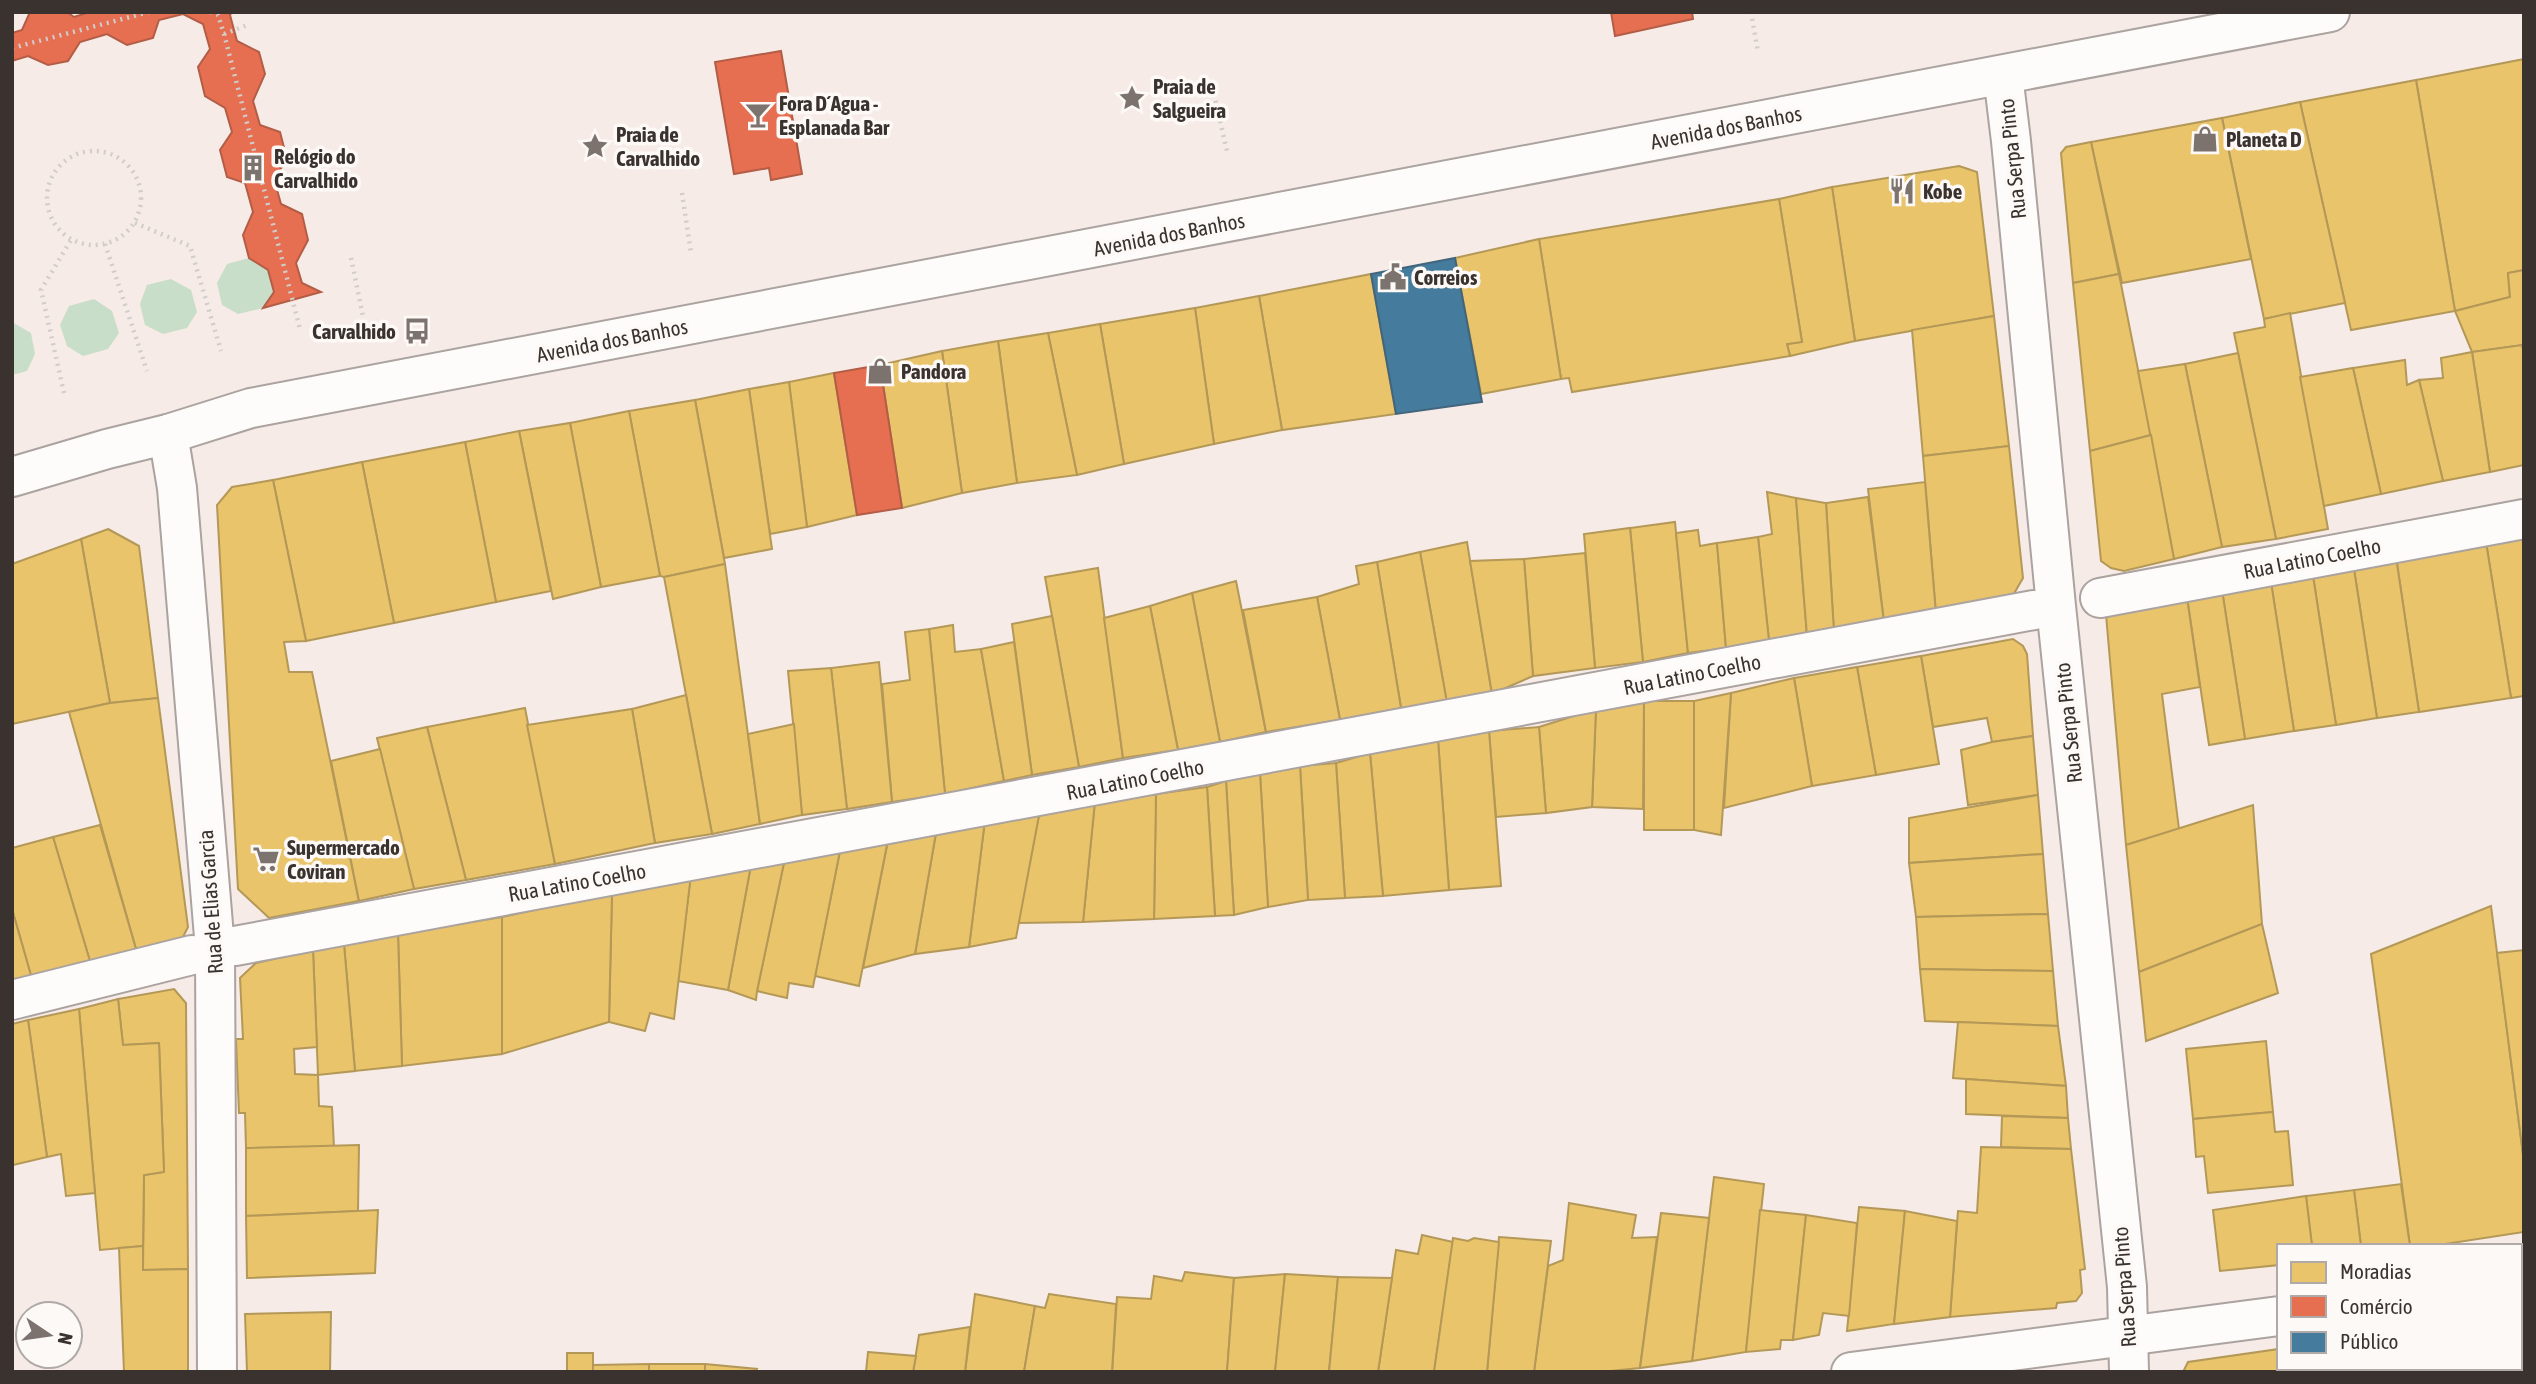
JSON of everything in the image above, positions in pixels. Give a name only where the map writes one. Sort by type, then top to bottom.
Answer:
[{"type":"street","name":"Avenida dos Banhos","points":[[12,477],[107,449],[168,435],[251,408],[2330,12]]},
{"type":"street","name":"Rua Serpa Pinto","points":[[2003,75],[2126,1273],[2129,1354]]},
{"type":"street","name":"Rua de Elias Garcia","points":[[168,435],[177,488],[215,949],[217,1372]]},
{"type":"street","name":"Rua Latino Coelho","points":[[2100,598],[2524,519]]},
{"type":"street","name":"Rua Latino Coelho","points":[[236,946],[2034,610]]},
{"type":"street","points":[[12,1000],[192,955]]},
{"type":"street","points":[[1851,1372],[2129,1354],[2277,1317]]},
{"type":"path","points":[[12,48],[149,12]]},
{"type":"path","points":[[211,12],[219,14],[300,329]]},
{"type":"path","points":[[1751,12],[1758,52]]},
{"type":"path","points":[[224,34],[250,24]]},
{"type":"path","points":[[1214,94],[1227,151]]},
{"type":"path","points":[[87,151],[102,151],[117,157],[129,166],[142,194],[135,223],[112,243],[96,246],[71,240],[55,225],[48,210],[47,194],[51,179],[60,166],[73,156],[87,151]]},
{"type":"path","points":[[682,193],[691,253]]},
{"type":"path","points":[[135,223],[190,246],[221,351]]},
{"type":"path","points":[[64,393],[41,290],[71,240]]},
{"type":"path","points":[[105,244],[147,371]]},
{"type":"path","points":[[351,258],[363,316]]},
{"type":"green space","points":[[249,258],[268,270],[274,292],[263,308],[238,314],[222,305],[217,283],[227,264]]},
{"type":"green space","points":[[171,279],[191,290],[197,312],[187,328],[163,334],[145,325],[140,304],[147,285]]},
{"type":"green space","points":[[94,299],[112,311],[119,333],[108,349],[83,356],[67,346],[60,325],[69,306]]},
{"type":"green space","points":[[12,322],[31,333],[35,354],[27,371],[12,375]]},
{"type":"building: Moradias","points":[[2524,59],[2524,270],[2508,273],[2510,297],[2455,311],[2416,80]]},
{"type":"building: Moradias","points":[[2416,80],[2455,311],[2351,330],[2300,102]]},
{"type":"building: Moradias","points":[[2300,102],[2345,303],[2264,319],[2222,118]]},
{"type":"building: Moradias","points":[[2222,118],[2251,259],[2122,283],[2091,142]]},
{"type":"building: Moradias","points":[[2091,142],[2119,274],[2073,283],[2061,153],[2066,147]]},
{"type":"building: Moradias","points":[[1959,166],[1977,172],[1994,316],[1855,341],[1832,187]]},
{"type":"building: Moradias","points":[[1832,187],[1855,341],[1790,356],[1787,344],[1802,342],[1779,199]]},
{"type":"building: Moradias","points":[[1779,199],[1802,342],[1787,344],[1790,356],[1572,392],[1569,378],[1561,379],[1539,239]]},
{"type":"building: Moradias","points":[[1539,239],[1561,379],[1481,394],[1455,258]]},
{"type":"building: Moradias","points":[[2524,270],[2524,354],[2522,345],[2472,352],[2455,311],[2510,297],[2508,273]]},
{"type":"building: Moradias","points":[[1371,274],[1396,414],[1282,430],[1259,296]]},
{"type":"building: Moradias","points":[[2119,274],[2151,435],[2090,451],[2073,283]]},
{"type":"building: Moradias","points":[[1259,296],[1282,430],[1214,444],[1195,308]]},
{"type":"building: Moradias","points":[[1195,308],[1214,444],[1124,464],[1100,324]]},
{"type":"building: Moradias","points":[[2290,313],[2328,529],[2276,539],[2234,333],[2265,327],[2264,319]]},
{"type":"building: Moradias","points":[[1994,316],[2009,446],[1923,456],[1912,330]]},
{"type":"building: Moradias","points":[[1100,324],[1124,464],[1077,475],[1048,333]]},
{"type":"building: Moradias","points":[[1048,333],[1077,475],[1017,483],[998,341]]},
{"type":"building: Moradias","points":[[998,341],[1017,483],[962,493],[942,351]]},
{"type":"building: Moradias","points":[[2522,345],[2524,465],[2490,472],[2472,352]]},
{"type":"building: Moradias","points":[[942,351],[962,493],[902,508],[880,365]]},
{"type":"building: Moradias","points":[[2472,352],[2490,472],[2443,481],[2419,380],[2443,378],[2441,358]]},
{"type":"building: Moradias","points":[[2238,353],[2276,539],[2222,547],[2185,364]]},
{"type":"building: Moradias","points":[[2405,360],[2407,385],[2419,380],[2443,481],[2381,494],[2353,368]]},
{"type":"building: Moradias","points":[[2185,364],[2222,547],[2174,559],[2138,371]]},
{"type":"building: Moradias","points":[[2353,368],[2381,494],[2324,506],[2300,377]]},
{"type":"building: Moradias","points":[[834,373],[857,515],[807,527],[789,382]]},
{"type":"building: Moradias","points":[[789,382],[807,527],[770,534],[749,389]]},
{"type":"building: Moradias","points":[[749,389],[772,549],[724,558],[695,400]]},
{"type":"building: Moradias","points":[[695,400],[725,564],[664,577],[660,576],[629,411]]},
{"type":"building: Moradias","points":[[629,411],[660,576],[601,587],[570,423]]},
{"type":"building: Moradias","points":[[570,423],[601,587],[553,599],[519,431]]},
{"type":"building: Moradias","points":[[519,431],[551,591],[496,602],[465,442]]},
{"type":"building: Moradias","points":[[2151,435],[2174,559],[2124,571],[2111,568],[2101,561],[2090,451]]},
{"type":"building: Moradias","points":[[465,442],[496,602],[394,623],[362,462]]},
{"type":"building: Moradias","points":[[2009,446],[2023,578],[2012,597],[1936,614],[1923,456]]},
{"type":"building: Moradias","points":[[362,462],[394,623],[306,641],[273,480]]},
{"type":"building: Moradias","points":[[273,480],[306,641],[284,642],[289,672],[312,672],[359,901],[269,918],[238,889],[217,505],[232,487]]},
{"type":"building: Moradias","points":[[1925,482],[1936,614],[1884,622],[1868,489]]},
{"type":"building: Moradias","points":[[1767,492],[1796,498],[1807,636],[1769,641],[1758,537],[1772,534]]},
{"type":"building: Moradias","points":[[1868,497],[1884,622],[1834,632],[1826,503]]},
{"type":"building: Moradias","points":[[1796,498],[1826,503],[1834,632],[1807,636]]},
{"type":"building: Moradias","points":[[1675,522],[1688,653],[1643,662],[1630,528]]},
{"type":"building: Moradias","points":[[1630,528],[1643,662],[1595,668],[1584,534]]},
{"type":"building: Moradias","points":[[108,529],[139,546],[158,698],[110,703],[81,539]]},
{"type":"building: Moradias","points":[[1698,530],[1700,546],[1717,543],[1726,648],[1688,653],[1676,533]]},
{"type":"building: Moradias","points":[[2524,530],[2524,696],[2511,698],[2485,536]]},
{"type":"building: Moradias","points":[[2485,536],[2511,698],[2419,712],[2395,550]]},
{"type":"building: Moradias","points":[[1758,537],[1769,641],[1726,648],[1717,543]]},
{"type":"building: Moradias","points":[[81,539],[110,703],[12,724],[12,564]]},
{"type":"building: Moradias","points":[[1467,542],[1492,694],[1447,703],[1420,552]]},
{"type":"building: Moradias","points":[[2395,550],[2419,712],[2377,718],[2352,556]]},
{"type":"building: Moradias","points":[[1420,552],[1447,703],[1401,708],[1377,562]]},
{"type":"building: Moradias","points":[[1585,553],[1595,668],[1533,676],[1524,559]]},
{"type":"building: Moradias","points":[[2352,556],[2377,718],[2336,725],[2311,563]]},
{"type":"building: Moradias","points":[[1524,559],[1533,676],[1492,694],[1470,561]]},
{"type":"building: Moradias","points":[[1377,562],[1401,708],[1340,720],[1317,597],[1359,584],[1356,566]]},
{"type":"building: Moradias","points":[[2311,563],[2336,725],[2294,731],[2269,569]]},
{"type":"building: Moradias","points":[[725,564],[760,824],[712,834],[664,577]]},
{"type":"building: Moradias","points":[[1098,568],[1123,758],[1079,767],[1045,577]]},
{"type":"building: Moradias","points":[[2269,569],[2294,731],[2245,739],[2220,577]]},
{"type":"building: Moradias","points":[[2220,577],[2245,739],[2209,745],[2185,584]]},
{"type":"building: Moradias","points":[[1236,581],[1266,732],[1220,742],[1192,593]]},
{"type":"building: Moradias","points":[[2185,584],[2200,687],[2162,694],[2179,829],[2126,845],[2105,603]]},
{"type":"building: Moradias","points":[[1192,593],[1220,742],[1178,750],[1150,606]]},
{"type":"building: Moradias","points":[[1317,597],[1340,720],[1266,732],[1243,610]]},
{"type":"building: Moradias","points":[[1150,606],[1178,750],[1123,758],[1104,618]]},
{"type":"building: Moradias","points":[[1052,616],[1079,767],[1032,775],[1012,624]]},
{"type":"building: Moradias","points":[[953,625],[955,652],[981,649],[1004,781],[945,794],[929,629]]},
{"type":"building: Moradias","points":[[929,629],[945,794],[892,802],[882,684],[910,680],[905,632]]},
{"type":"building: Moradias","points":[[2013,639],[2023,646],[2027,654],[2033,736],[1992,742],[1987,718],[1933,727],[1921,656]]},
{"type":"building: Moradias","points":[[1014,642],[1032,775],[1004,781],[981,649]]},
{"type":"building: Moradias","points":[[1921,656],[1939,764],[1876,775],[1857,667]]},
{"type":"building: Moradias","points":[[879,662],[892,802],[847,809],[831,668]]},
{"type":"building: Moradias","points":[[1857,667],[1876,775],[1812,786],[1794,678]]},
{"type":"building: Moradias","points":[[831,668],[847,809],[802,815],[788,671]]},
{"type":"building: Moradias","points":[[1794,678],[1812,786],[1724,808],[1731,693]]},
{"type":"building: Moradias","points":[[1731,693],[1721,835],[1694,830],[1694,701]]},
{"type":"building: Moradias","points":[[686,695],[712,834],[655,843],[632,709]]},
{"type":"building: Moradias","points":[[158,698],[188,927],[182,939],[138,956],[69,712],[110,703]]},
{"type":"building: Moradias","points":[[1644,701],[1643,809],[1592,807],[1596,709]]},
{"type":"building: Moradias","points":[[1644,701],[1694,701],[1694,830],[1644,830]]},
{"type":"building: Moradias","points":[[525,708],[555,864],[466,880],[427,727]]},
{"type":"building: Moradias","points":[[632,709],[655,843],[555,864],[527,725]]},
{"type":"building: Moradias","points":[[1596,709],[1592,807],[1546,813],[1539,727]]},
{"type":"building: Moradias","points":[[794,724],[802,815],[760,824],[748,734]]},
{"type":"building: Moradias","points":[[427,727],[466,880],[414,889],[377,738]]},
{"type":"building: Moradias","points":[[1539,727],[1546,813],[1496,817],[1489,731]]},
{"type":"building: Moradias","points":[[1489,731],[1501,886],[1449,890],[1438,740]]},
{"type":"building: Moradias","points":[[2033,736],[2038,795],[1968,805],[1961,750]]},
{"type":"building: Moradias","points":[[1438,740],[1449,890],[1383,896],[1370,753]]},
{"type":"building: Moradias","points":[[380,749],[414,889],[359,901],[331,761]]},
{"type":"building: Moradias","points":[[1370,753],[1383,896],[1345,898],[1336,763]]},
{"type":"building: Moradias","points":[[1336,763],[1345,898],[1308,900],[1300,766]]},
{"type":"building: Moradias","points":[[1300,766],[1308,900],[1268,907],[1260,773]]},
{"type":"building: Moradias","points":[[1260,773],[1268,907],[1234,915],[1226,781]]},
{"type":"building: Moradias","points":[[1226,781],[1234,915],[1215,916],[1207,787]]},
{"type":"building: Moradias","points":[[1207,787],[1215,916],[1154,919],[1156,794]]},
{"type":"building: Moradias","points":[[1156,794],[1154,919],[1083,922],[1095,801]]},
{"type":"building: Moradias","points":[[2038,795],[2043,854],[1909,863],[1909,818]]},
{"type":"building: Moradias","points":[[1095,801],[1083,922],[1018,923],[1040,810]]},
{"type":"building: Moradias","points":[[2253,805],[2262,924],[2139,972],[2126,845]]},
{"type":"building: Moradias","points":[[1040,810],[1016,938],[969,947],[985,820]]},
{"type":"building: Moradias","points":[[985,820],[969,947],[915,954],[937,827]]},
{"type":"building: Moradias","points":[[100,825],[138,956],[92,968],[53,837]]},
{"type":"building: Moradias","points":[[937,827],[915,954],[863,968],[888,840]]},
{"type":"building: Moradias","points":[[53,837],[92,968],[32,979],[12,909],[12,848]]},
{"type":"building: Moradias","points":[[888,840],[859,986],[815,976],[841,846]]},
{"type":"building: Moradias","points":[[841,846],[813,987],[789,983],[787,998],[757,991],[785,858]]},
{"type":"building: Moradias","points":[[2043,854],[2048,914],[1916,917],[1909,863]]},
{"type":"building: Moradias","points":[[785,858],[756,1000],[728,990],[751,865]]},
{"type":"building: Moradias","points":[[751,865],[728,990],[678,981],[691,874]]},
{"type":"building: Moradias","points":[[691,874],[674,1019],[650,1013],[645,1031],[609,1022],[612,893]]},
{"type":"building: Moradias","points":[[612,893],[609,1022],[502,1054],[502,917]]},
{"type":"building: Moradias","points":[[2491,906],[2524,1162],[2524,1232],[2445,1244],[2410,1244],[2371,954]]},
{"type":"building: Moradias","points":[[12,909],[32,979],[12,984]]},
{"type":"building: Moradias","points":[[2048,914],[2053,971],[1920,969],[1916,917]]},
{"type":"building: Moradias","points":[[502,917],[502,1054],[402,1066],[398,934]]},
{"type":"building: Moradias","points":[[2262,924],[2278,993],[2146,1041],[2139,972]]},
{"type":"building: Moradias","points":[[398,934],[402,1066],[355,1071],[344,944]]},
{"type":"building: Moradias","points":[[344,944],[355,1071],[318,1075],[313,950]]},
{"type":"building: Moradias","points":[[313,950],[317,1047],[294,1049],[295,1074],[318,1075],[319,1106],[332,1107],[334,1147],[246,1148],[245,1113],[239,1113],[236,1039],[243,1039],[240,978],[256,963]]},
{"type":"building: Moradias","points":[[2524,950],[2524,1162],[2497,953]]},
{"type":"building: Moradias","points":[[1920,969],[2053,971],[2058,1026],[1925,1021]]},
{"type":"building: Moradias","points":[[174,989],[186,1003],[188,1269],[143,1270],[144,1175],[164,1172],[159,1043],[123,1045],[118,999]]},
{"type":"building: Moradias","points":[[118,999],[123,1045],[159,1043],[164,1172],[144,1175],[143,1246],[100,1250],[79,1009]]},
{"type":"building: Moradias","points":[[79,1009],[95,1193],[66,1196],[61,1154],[47,1157],[28,1020]]},
{"type":"building: Moradias","points":[[28,1020],[47,1157],[13,1165],[12,1190],[12,1024]]},
{"type":"building: Moradias","points":[[1958,1022],[2058,1026],[2066,1086],[1953,1078]]},
{"type":"building: Moradias","points":[[2266,1041],[2273,1112],[2193,1119],[2186,1049]]},
{"type":"building: Moradias","points":[[1966,1079],[2066,1086],[2068,1118],[1966,1114]]},
{"type":"building: Moradias","points":[[2273,1112],[2275,1132],[2288,1131],[2293,1185],[2208,1193],[2204,1156],[2196,1157],[2193,1119]]},
{"type":"building: Moradias","points":[[2002,1116],[2068,1118],[2071,1149],[2001,1147]]},
{"type":"building: Moradias","points":[[359,1145],[358,1211],[246,1216],[246,1148]]},
{"type":"building: Moradias","points":[[1981,1147],[2071,1149],[2085,1269],[2080,1270],[2082,1293],[2076,1301],[2057,1303],[2056,1308],[1950,1317],[1958,1211],[1977,1213]]},
{"type":"building: Moradias","points":[[1714,1177],[1764,1184],[1746,1352],[1692,1361]]},
{"type":"building: Moradias","points":[[2401,1184],[2410,1244],[2361,1244],[2354,1190]]},
{"type":"building: Moradias","points":[[2354,1190],[2361,1244],[2312,1244],[2306,1196]]},
{"type":"building: Moradias","points":[[2306,1196],[2312,1244],[2277,1244],[2277,1265],[2220,1271],[2213,1210]]},
{"type":"building: Moradias","points":[[1569,1203],[1636,1215],[1632,1238],[1657,1237],[1640,1368],[1601,1372],[1534,1372],[1548,1266],[1563,1260]]},
{"type":"building: Moradias","points":[[1859,1207],[1905,1211],[1894,1324],[1847,1331]]},
{"type":"building: Moradias","points":[[378,1210],[375,1273],[247,1278],[246,1216]]},
{"type":"building: Moradias","points":[[1760,1210],[1806,1215],[1793,1340],[1781,1340],[1780,1349],[1746,1352]]},
{"type":"building: Moradias","points":[[1905,1211],[1957,1221],[1950,1317],[1894,1324]]},
{"type":"building: Moradias","points":[[1661,1213],[1709,1218],[1692,1361],[1640,1368]]},
{"type":"building: Moradias","points":[[1806,1215],[1857,1223],[1849,1316],[1823,1313],[1819,1335],[1793,1340]]},
{"type":"building: Moradias","points":[[1422,1235],[1453,1242],[1434,1372],[1378,1372],[1396,1250],[1418,1254]]},
{"type":"building: Moradias","points":[[1499,1237],[1551,1241],[1534,1372],[1487,1372]]},
{"type":"building: Moradias","points":[[1453,1238],[1499,1242],[1487,1372],[1434,1372]]},
{"type":"building: Moradias","points":[[143,1246],[143,1270],[188,1269],[188,1371],[124,1372],[119,1248]]},
{"type":"building: Moradias","points":[[1185,1272],[1234,1278],[1227,1372],[1112,1372],[1117,1297],[1151,1299],[1154,1276],[1182,1281]]},
{"type":"building: Moradias","points":[[1285,1274],[1275,1372],[1227,1372],[1234,1278]]},
{"type":"building: Moradias","points":[[1285,1274],[1338,1277],[1329,1372],[1275,1372]]},
{"type":"building: Moradias","points":[[1338,1277],[1392,1278],[1378,1372],[1329,1372]]},
{"type":"building: Moradias","points":[[975,1294],[1035,1306],[1024,1372],[965,1372]]},
{"type":"building: Moradias","points":[[1049,1294],[1116,1304],[1112,1372],[1024,1372],[1035,1306],[1045,1308]]},
{"type":"building: Moradias","points":[[331,1312],[330,1372],[247,1372],[245,1314]]},
{"type":"building: Moradias","points":[[2524,1318],[2524,1372],[2442,1372],[2522,1370]]},
{"type":"building: Moradias","points":[[970,1327],[965,1372],[913,1372],[919,1335]]},
{"type":"building: Moradias","points":[[2277,1349],[2277,1370],[2319,1372],[2183,1372],[2188,1362]]},
{"type":"building: Moradias","points":[[868,1352],[916,1356],[913,1372],[866,1372]]},
{"type":"building: Moradias","points":[[567,1353],[593,1353],[593,1372],[567,1372]]},
{"type":"building: Moradias","points":[[649,1364],[705,1364],[705,1372],[649,1372]]},
{"type":"building: Moradias","points":[[649,1364],[649,1372],[593,1372],[593,1365]]},
{"type":"building: Moradias","points":[[705,1364],[757,1369],[756,1372],[705,1372]]},
{"type":"building: Moradias","points":[[2318,1370],[2442,1370],[2442,1372]]},
{"type":"building: Comércio","name":"Relógio do Carvalhido","points":[[30,12],[67,12],[74,17],[90,12],[232,12],[230,15],[237,41],[259,52],[265,74],[253,101],[260,125],[280,132],[287,159],[274,179],[281,204],[302,214],[308,240],[296,263],[302,283],[321,292],[263,308],[274,292],[268,270],[249,258],[243,235],[253,212],[245,183],[227,177],[220,150],[232,132],[225,108],[205,96],[198,67],[210,49],[203,24],[183,14],[159,20],[153,38],[127,45],[107,34],[80,42],[68,61],[48,65],[28,56],[12,61],[12,33],[22,30]]},
{"type":"building: Comércio","points":[[1611,12],[1692,12],[1693,19],[1615,36]]},
{"type":"building: Comércio","name":"Fora D´Agua - Esplanada Bar","points":[[781,51],[802,174],[771,180],[769,168],[734,174],[715,62]]},
{"type":"building: Comércio","points":[[880,365],[902,508],[857,515],[834,373]]},
{"type":"building: Público","points":[[1455,258],[1482,402],[1396,414],[1371,274]]},
{"type":"place","name":"Praia de Salgueira","points":[[1132,98]]},
{"type":"place","name":"Fora D´Agua - Esplanada Bar","points":[[758,115]]},
{"type":"place","name":"Planeta D","points":[[2205,139]]},
{"type":"place","name":"Praia de Carvalhido","points":[[595,146]]},
{"type":"place","name":"Relógio do Carvalhido","points":[[253,168]]},
{"type":"place","name":"Kobe","points":[[1902,191]]},
{"type":"place","name":"Correios","points":[[1393,277]]},
{"type":"place","name":"Carvalhido","points":[[417,331]]},
{"type":"place","name":"Pandora","points":[[880,371]]},
{"type":"place","name":"Supermercado Coviran","points":[[266,859]]}]
